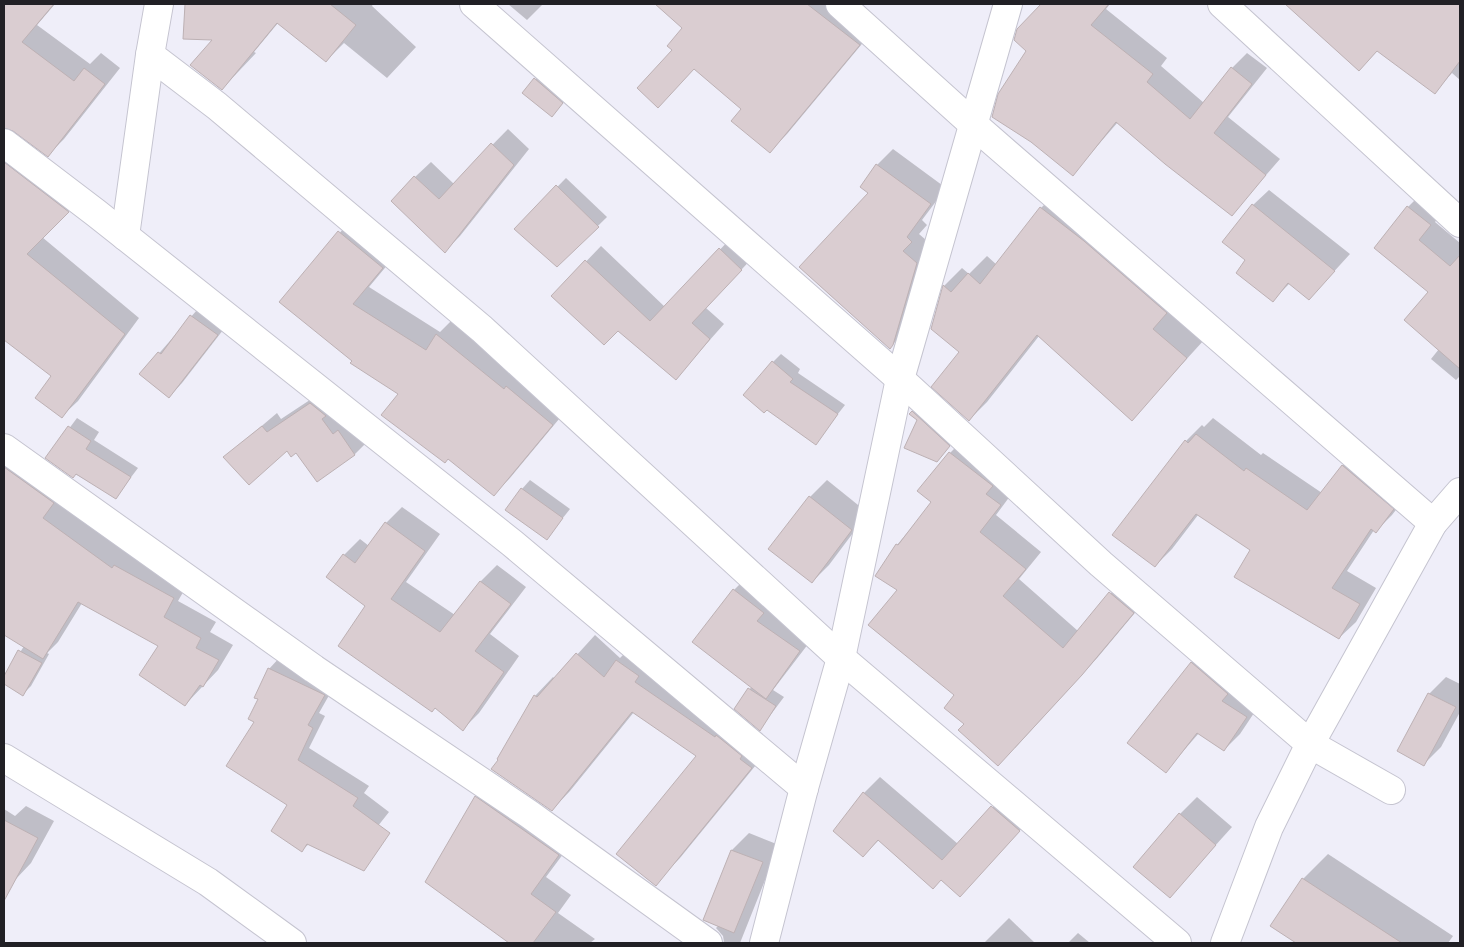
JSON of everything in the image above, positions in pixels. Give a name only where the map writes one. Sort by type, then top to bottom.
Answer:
[{"type":"street","points":[[125,236],[150,55],[159,4]]},
{"type":"street","points":[[474,4],[900,378],[1101,564],[1310,744],[1391,790]]},
{"type":"street","points":[[840,4],[974,125],[1434,524]]},
{"type":"street","points":[[764,943],[804,788],[841,658],[900,378],[1008,4]]},
{"type":"street","points":[[1222,4],[1460,223]]},
{"type":"street","points":[[150,55],[217,106],[482,329],[841,658],[1178,943]]},
{"type":"street","points":[[4,142],[512,543],[804,788]]},
{"type":"street","points":[[4,448],[314,669],[529,814],[708,943]]},
{"type":"street","points":[[1225,943],[1269,827],[1310,744],[1434,524],[1460,492]]},
{"type":"street","points":[[4,758],[208,882],[292,943]]},
{"type":"building","points":[[4,4],[54,4],[22,42],[74,81],[84,68],[105,84],[48,157],[13,131],[4,128]]},
{"type":"building","points":[[185,4],[330,4],[356,25],[326,62],[277,23],[222,90],[190,65],[212,40],[183,39]]},
{"type":"building","points":[[655,4],[807,4],[860,45],[770,153],[731,121],[741,109],[694,69],[658,108],[637,88],[672,50],[667,46],[682,28]]},
{"type":"building","points":[[1041,4],[1109,4],[1091,25],[1153,74],[1147,82],[1190,119],[1231,67],[1252,84],[1214,133],[1266,175],[1232,216],[1165,164],[1116,122],[1073,176],[1031,142],[992,117],[998,94],[1026,51],[1014,40],[1017,29]]},
{"type":"building","points":[[1285,4],[1460,4],[1460,61],[1435,94],[1377,51],[1359,71]]},
{"type":"building","points":[[534,78],[563,103],[552,117],[522,93]]},
{"type":"building","points":[[491,143],[514,165],[445,253],[391,201],[414,176],[439,199]]},
{"type":"building","points":[[4,162],[69,212],[27,254],[125,334],[62,418],[35,398],[51,376],[4,340]]},
{"type":"building","points":[[876,164],[931,204],[907,237],[912,242],[903,251],[917,263],[893,345],[890,349],[799,267],[868,193],[860,187]]},
{"type":"building","points":[[556,185],[599,227],[557,267],[514,229]]},
{"type":"building","points":[[1252,204],[1335,271],[1309,300],[1288,283],[1273,302],[1236,273],[1245,260],[1222,242]]},
{"type":"building","points":[[1407,206],[1431,225],[1419,240],[1450,266],[1460,255],[1460,369],[1404,320],[1428,292],[1374,248]]},
{"type":"building","points":[[1040,207],[1084,241],[1167,313],[1153,329],[1187,358],[1132,421],[1037,335],[969,421],[931,387],[959,352],[931,329],[943,285],[951,292],[968,273],[980,284]]},
{"type":"building","points":[[338,231],[383,268],[353,304],[426,350],[436,334],[504,389],[506,386],[553,425],[494,496],[448,459],[445,463],[381,415],[398,394],[350,363],[352,361],[279,302]]},
{"type":"building","points":[[719,248],[742,270],[692,323],[710,339],[676,380],[618,331],[604,345],[551,296],[585,260],[650,321]]},
{"type":"building","points":[[190,315],[218,335],[169,398],[139,374],[158,352],[161,354]]},
{"type":"building","points":[[772,361],[793,379],[790,382],[838,414],[816,445],[767,410],[764,413],[743,395]]},
{"type":"building","points":[[310,403],[326,416],[322,419],[333,434],[338,430],[355,455],[317,482],[296,453],[291,457],[287,451],[249,485],[223,457],[262,426],[267,432]]},
{"type":"building","points":[[912,411],[950,446],[937,462],[904,448],[917,420],[909,414]]},
{"type":"building","points":[[68,426],[91,441],[86,449],[131,477],[116,499],[76,474],[73,478],[45,458]]},
{"type":"building","points":[[1196,434],[1244,471],[1246,468],[1307,510],[1342,465],[1394,509],[1376,533],[1371,529],[1332,588],[1360,604],[1339,639],[1234,577],[1250,550],[1196,514],[1155,567],[1112,535],[1185,440],[1188,443]]},
{"type":"building","points":[[949,452],[993,486],[986,494],[1001,505],[980,532],[1026,569],[1003,596],[1063,648],[1109,592],[1134,613],[1082,675],[998,766],[958,730],[964,724],[944,708],[954,695],[868,625],[897,590],[875,576],[896,544],[898,545],[931,502],[917,491]]},
{"type":"building","points":[[4,467],[54,503],[43,518],[112,568],[114,565],[174,598],[164,617],[201,638],[196,648],[219,660],[203,687],[200,685],[185,706],[139,675],[158,646],[78,602],[43,659],[4,635]]},
{"type":"building","points":[[521,488],[563,518],[547,540],[505,510]]},
{"type":"building","points":[[809,496],[852,530],[812,583],[768,549]]},
{"type":"building","points":[[385,522],[425,551],[391,599],[440,632],[480,581],[511,604],[475,651],[504,672],[463,731],[435,708],[432,712],[338,646],[365,606],[326,577],[343,554],[355,563]]},
{"type":"building","points":[[733,589],[764,613],[757,621],[800,651],[766,699],[692,642]]},
{"type":"building","points":[[18,650],[42,663],[23,696],[4,684],[4,676]]},
{"type":"building","points":[[576,653],[604,677],[616,660],[639,676],[635,682],[715,737],[716,735],[742,756],[740,759],[752,768],[656,886],[616,854],[696,756],[632,712],[552,811],[491,769],[498,760],[534,695],[537,697]]},
{"type":"building","points":[[1191,662],[1228,694],[1222,701],[1247,717],[1224,751],[1197,733],[1166,773],[1127,743]]},
{"type":"building","points":[[268,668],[325,695],[308,725],[313,728],[298,760],[358,798],[353,806],[390,833],[364,871],[307,844],[302,852],[271,831],[287,805],[226,766],[254,722],[248,719],[258,699],[254,698]]},
{"type":"building","points":[[748,688],[776,706],[760,731],[734,709]]},
{"type":"building","points":[[1428,693],[1456,707],[1424,766],[1397,751]]},
{"type":"building","points":[[863,792],[942,860],[991,806],[1020,831],[960,897],[941,880],[933,889],[878,840],[863,857],[833,831]]},
{"type":"building","points":[[475,796],[559,855],[531,894],[556,912],[533,943],[509,943],[425,882]]},
{"type":"building","points":[[1179,813],[1216,845],[1170,898],[1133,867]]},
{"type":"building","points":[[4,820],[38,838],[4,901]]},
{"type":"building","points":[[731,850],[763,862],[734,933],[703,920]]},
{"type":"building","points":[[1302,878],[1402,943],[1296,943],[1270,926]]}]
